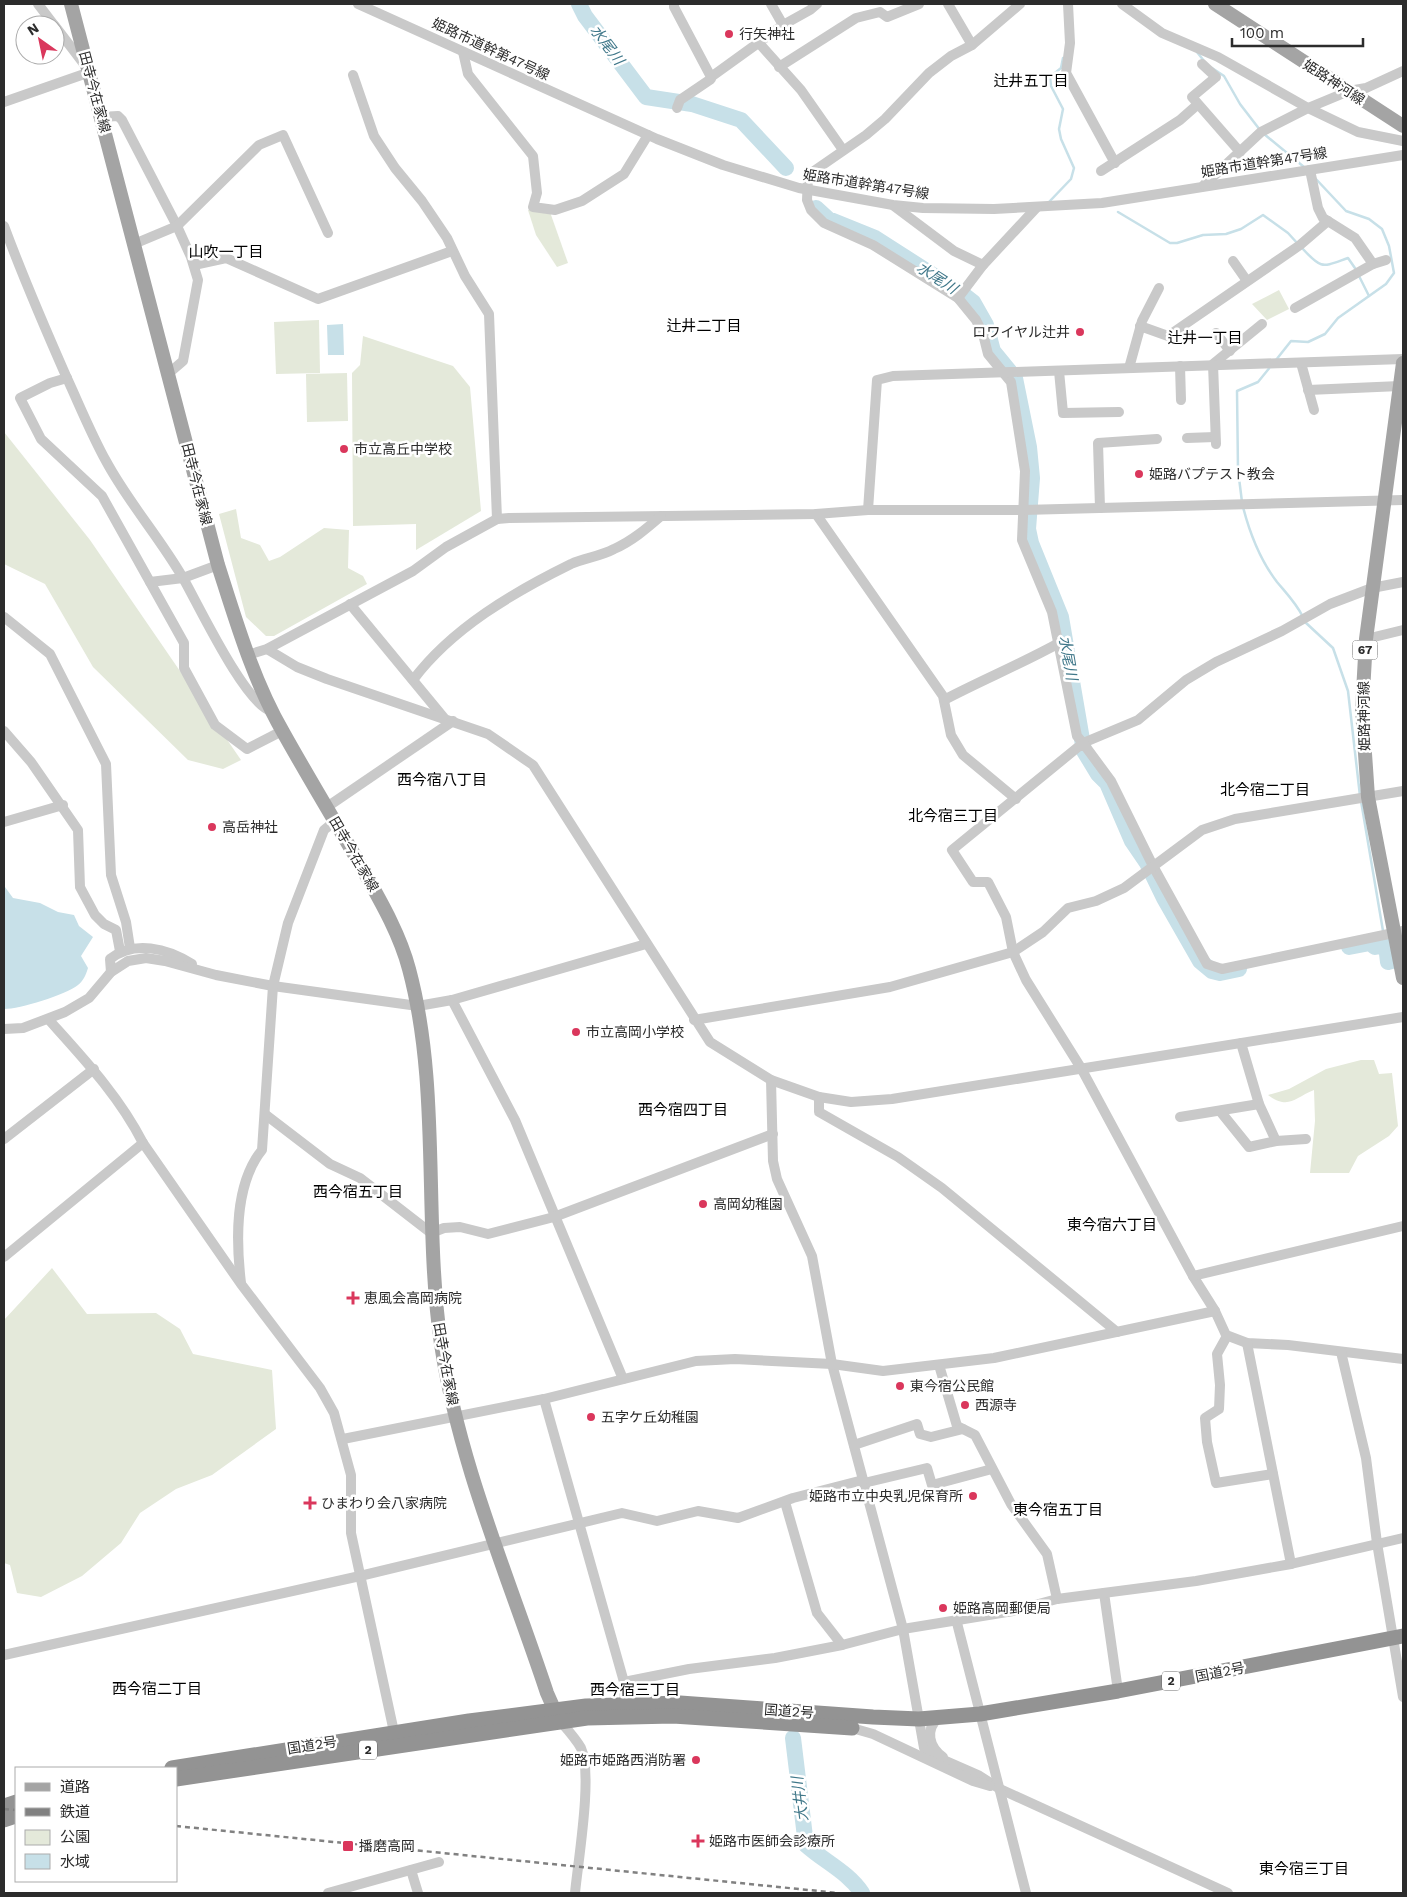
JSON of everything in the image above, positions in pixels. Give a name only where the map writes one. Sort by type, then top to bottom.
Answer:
[{"type":"highway","name":"国道2号","points":[[178,1779],[625,1704],[680,1703],[920,1719],[980,1714],[1118,1691],[1398,1637]]},
{"type":"highway","name":"国道2号","points":[[178,1767],[394,1732],[557,1715],[674,1716],[852,1728]]},
{"type":"highway","points":[[4,1820],[12,1806]]},
{"type":"main road","name":"田寺今在家線","points":[[71,4],[218,565],[248,655],[271,711],[390,920],[409,966],[418,1006],[425,1064],[431,1232],[441,1343],[462,1444],[557,1715]]},
{"type":"main road","name":"姫路神河線","points":[[1215,4],[1403,126]]},
{"type":"main road","name":"姫路神河線","points":[[1402,973],[1397,934],[1368,797],[1362,710],[1366,639],[1403,361]]},
{"type":"street","points":[[38,4],[46,15]]},
{"type":"street","name":"姫路市道幹第47号線","points":[[358,4],[648,135],[723,165],[806,190],[893,205],[950,209],[1102,203],[1204,185],[1403,155]]},
{"type":"street","points":[[674,4],[711,76]]},
{"type":"street","points":[[771,4],[783,25]]},
{"type":"street","points":[[678,105],[711,80],[711,76],[783,25],[817,4]]},
{"type":"street","points":[[780,67],[856,18],[880,12],[887,18],[919,4]]},
{"type":"street","points":[[948,4],[972,45]]},
{"type":"street","points":[[1068,4],[1070,43],[1066,73],[1115,162]]},
{"type":"street","points":[[1122,4],[1162,33],[1218,57],[1308,108],[1358,132],[1403,141]]},
{"type":"street","points":[[1016,5],[972,45],[951,56],[929,73],[885,119],[811,173],[808,177],[806,190],[808,204],[824,223],[873,245],[958,298],[976,320],[983,334],[988,354],[1011,382],[1025,471],[1022,540],[1052,612],[1074,727],[1083,743],[1111,781],[1149,869],[1207,964],[1222,969],[1397,934]]},
{"type":"street","points":[[4,102],[90,72],[65,40]]},
{"type":"street","points":[[758,42],[801,90],[843,150]]},
{"type":"street","points":[[463,52],[468,74],[533,156],[537,194],[534,206],[555,210],[582,200],[624,174],[648,135]]},
{"type":"street","points":[[1202,64],[1216,77],[1192,97],[1240,152]]},
{"type":"street","points":[[1204,185],[1261,132],[1308,108],[1349,91],[1366,88],[1403,71]]},
{"type":"street","points":[[353,75],[374,136],[395,168],[447,238],[452,251],[489,314],[497,519]]},
{"type":"street","points":[[1101,172],[1180,120],[1197,105]]},
{"type":"street","points":[[101,117],[118,116],[122,120],[177,226],[194,265],[198,280],[183,361],[169,373]]},
{"type":"street","points":[[134,244],[177,226],[259,145],[283,135],[328,234]]},
{"type":"street","points":[[1310,170],[1318,208],[1323,218],[1355,238],[1372,264]]},
{"type":"street","points":[[893,205],[954,251],[983,265]]},
{"type":"street","points":[[958,298],[983,265],[1038,207]]},
{"type":"street","points":[[1140,326],[1168,336],[1300,245],[1328,221]]},
{"type":"street","points":[[4,226],[27,288],[67,378],[92,433],[119,484],[183,578],[196,605],[240,678],[263,709],[271,711]]},
{"type":"street","points":[[194,265],[226,258],[318,298],[452,251]]},
{"type":"street","points":[[1295,308],[1372,264],[1386,260]]},
{"type":"street","points":[[1233,261],[1247,281]]},
{"type":"street","points":[[1129,368],[1140,326],[1158,288]]},
{"type":"street","points":[[1213,364],[1262,324]]},
{"type":"street","points":[[1216,333],[1230,351]]},
{"type":"street","points":[[868,510],[877,380],[893,376],[1006,374],[1213,364],[1403,361]]},
{"type":"street","points":[[1301,363],[1314,410]]},
{"type":"street","points":[[1187,438],[1216,440],[1213,364]]},
{"type":"street","points":[[1180,366],[1181,400]]},
{"type":"street","points":[[1059,371],[1063,413],[1119,412]]},
{"type":"street","points":[[67,378],[50,383],[20,398],[41,439],[102,496],[184,642],[184,668],[215,725],[247,750],[282,731]]},
{"type":"street","points":[[1308,390],[1400,386]]},
{"type":"street","points":[[1100,508],[1098,443],[1158,439]]},
{"type":"street","points":[[248,655],[267,649],[413,572],[446,547],[497,519],[816,514],[868,510],[1023,510],[1403,500]]},
{"type":"street","points":[[816,514],[944,700],[951,735],[963,755],[1016,799]]},
{"type":"street","points":[[413,680],[434,654],[520,590],[574,563],[614,550],[638,536],[661,516]]},
{"type":"street","points":[[150,582],[183,578],[218,565]]},
{"type":"street","points":[[1403,582],[1372,588],[1330,604],[1282,631],[1216,662],[1186,680],[1138,720],[1083,743],[952,850],[973,882],[988,882],[1006,916],[1014,952],[1026,980],[1081,1068],[1227,1336],[1247,1343],[1403,1359]]},
{"type":"street","points":[[350,604],[413,680],[449,719]]},
{"type":"street","points":[[4,617],[50,654],[106,764],[111,875],[126,922],[124,950]]},
{"type":"street","points":[[1366,639],[1403,630]]},
{"type":"street","points":[[944,700],[989,676],[1024,662],[1059,643]]},
{"type":"street","points":[[267,649],[297,667],[327,679],[409,708],[449,719],[488,734],[532,765],[694,1020],[710,1042],[771,1080],[819,1097],[851,1102],[892,1099],[1403,1017]]},
{"type":"street","points":[[326,807],[449,719]]},
{"type":"street","points":[[4,731],[63,805],[78,830],[80,887],[95,915],[104,924],[116,930],[124,950]]},
{"type":"street","points":[[694,1020],[890,987],[1014,952],[1043,932],[1068,908],[1096,901],[1117,892],[1202,830],[1235,819],[1403,791]]},
{"type":"street","points":[[4,822],[63,805]]},
{"type":"street","points":[[241,1284],[238,1258],[241,1209],[247,1175],[253,1161],[262,1150],[266,1116],[274,986],[288,923],[324,830],[334,821]]},
{"type":"street","points":[[4,1029],[23,1028],[49,1020],[89,998],[111,972],[128,961],[146,958],[274,986],[418,1006],[452,1000],[646,944]]},
{"type":"street","points":[[111,972],[110,959],[124,950],[160,950],[187,961],[199,971]]},
{"type":"street","points":[[452,1000],[515,1120],[623,1379]]},
{"type":"street","points":[[49,1020],[94,1069],[131,1120],[143,1143],[241,1284],[320,1388],[334,1413],[343,1439],[351,1475],[351,1533],[394,1732]]},
{"type":"street","points":[[1241,1043],[1259,1104],[1276,1141]]},
{"type":"street","points":[[4,1138],[94,1069]]},
{"type":"street","points":[[771,1080],[773,1161],[777,1179],[812,1256],[832,1364],[903,1629],[924,1748],[930,1754],[978,1775],[1000,1789],[1228,1893]]},
{"type":"street","points":[[819,1097],[819,1112],[898,1157],[942,1188],[1117,1332]]},
{"type":"street","points":[[1180,1117],[1259,1104]]},
{"type":"street","points":[[1220,1110],[1250,1147],[1276,1141],[1306,1139]]},
{"type":"street","points":[[266,1116],[330,1164],[360,1178],[431,1232],[444,1228],[460,1227],[488,1234],[554,1217],[773,1134]]},
{"type":"street","points":[[4,1257],[143,1143]]},
{"type":"street","points":[[1193,1276],[1403,1226]]},
{"type":"street","points":[[343,1439],[544,1399],[696,1361],[735,1359],[832,1364],[883,1371],[939,1366],[994,1358],[1214,1311]]},
{"type":"street","points":[[1227,1336],[1216,1354],[1220,1385],[1219,1409],[1205,1418],[1216,1484],[1273,1474]]},
{"type":"street","points":[[1247,1343],[1291,1564]]},
{"type":"street","points":[[1341,1352],[1366,1458],[1377,1543],[1398,1637],[1403,1698]]},
{"type":"street","points":[[939,1366],[957,1426],[975,1435],[1011,1504],[1047,1554],[1057,1599]]},
{"type":"street","points":[[544,1399],[624,1682],[625,1704]]},
{"type":"street","points":[[854,1445],[916,1424],[920,1434],[931,1437],[963,1429]]},
{"type":"street","points":[[4,1655],[360,1576],[622,1513],[657,1521],[698,1511],[738,1518],[784,1502],[864,1481],[927,1468],[932,1485],[992,1469]]},
{"type":"street","points":[[784,1502],[817,1614],[842,1645]]},
{"type":"street","points":[[624,1682],[842,1645],[903,1629],[1013,1610],[1057,1599],[1196,1581],[1291,1564],[1403,1538]]},
{"type":"street","points":[[1104,1593],[1118,1691]]},
{"type":"street","points":[[956,1619],[1026,1893]]},
{"type":"street","points":[[557,1715],[581,1748],[585,1761],[582,1833],[575,1893]]},
{"type":"street","points":[[938,1718],[932,1726],[931,1742],[936,1752],[949,1762]]},
{"type":"street","points":[[852,1728],[873,1734],[973,1782],[1000,1789]]},
{"type":"street","points":[[328,1893],[439,1862]]},
{"type":"street","points":[[411,1870],[418,1893]]},
{"type":"green space","points":[[534,209],[550,212],[568,263],[557,267],[536,235],[528,210]]},
{"type":"green space","points":[[1279,290],[1289,309],[1267,320],[1252,304]]},
{"type":"green space","points":[[319,320],[320,373],[276,374],[274,322]]},
{"type":"green space","points":[[363,336],[453,366],[470,387],[481,511],[416,550],[416,524],[353,526],[352,373],[360,365]]},
{"type":"green space","points":[[347,373],[348,421],[307,422],[306,374]]},
{"type":"green space","points":[[4,432],[90,540],[241,760],[223,769],[188,760],[93,667],[45,584],[4,564]]},
{"type":"green space","points":[[236,509],[241,538],[260,545],[269,561],[280,557],[324,528],[349,530],[348,568],[363,576],[367,584],[274,636],[266,636],[246,617],[219,514]]},
{"type":"green space","points":[[1361,1060],[1374,1060],[1379,1074],[1392,1073],[1398,1126],[1389,1136],[1358,1156],[1349,1173],[1310,1173],[1315,1121],[1314,1090],[1287,1102],[1281,1102],[1268,1095],[1289,1089],[1326,1069]]},
{"type":"green space","points":[[52,1268],[87,1314],[156,1313],[180,1329],[193,1354],[272,1370],[276,1429],[212,1475],[176,1489],[140,1513],[121,1543],[82,1576],[41,1597],[17,1593],[10,1565],[4,1563],[4,1320]]},
{"type":"water","points":[[343,324],[344,355],[328,355],[327,325]]},
{"type":"water","points":[[5,887],[13,898],[40,903],[58,912],[74,915],[79,926],[93,937],[81,956],[88,968],[84,978],[78,985],[42,1001],[4,1009]]},
{"type":"waterway","name":"水尾川","points":[[579,4],[585,16],[646,97],[692,104],[741,120],[786,168]]},
{"type":"waterway","points":[[1197,52],[1204,61]]},
{"type":"waterway","points":[[1049,202],[1071,179],[1074,168],[1061,139],[1059,129],[1063,109],[1051,86],[1050,77],[1061,68],[1063,58]]},
{"type":"waterway","points":[[1212,68],[1224,76],[1240,104],[1260,130]]},
{"type":"waterway","points":[[1264,134],[1304,167]]},
{"type":"waterway","points":[[1276,360],[1291,341],[1308,342],[1325,334],[1338,318],[1386,284],[1394,273],[1389,246],[1382,229],[1369,219],[1346,211],[1315,178]]},
{"type":"waterway","name":"水尾川","points":[[816,208],[828,219],[875,238],[964,295],[973,302],[986,325],[993,351],[1015,378],[1029,447],[1032,478],[1028,529],[1031,543],[1061,617],[1084,751],[1098,774],[1107,783],[1132,841],[1147,863],[1164,898],[1200,961],[1212,971],[1220,973],[1239,969]]},
{"type":"waterway","points":[[1118,212],[1170,243],[1177,243],[1203,235],[1226,234],[1241,229],[1263,215],[1288,233],[1298,244]]},
{"type":"waterway","points":[[1302,248],[1314,260],[1323,265],[1348,258],[1357,271]]},
{"type":"waterway","points":[[1359,276],[1369,296]]},
{"type":"waterway","points":[[1242,502],[1238,470],[1237,391],[1258,382],[1271,366]]},
{"type":"waterway","points":[[1243,507],[1252,537],[1261,556],[1277,582],[1303,617]]},
{"type":"waterway","points":[[1305,622],[1333,648],[1348,691],[1360,796]]},
{"type":"waterway","points":[[1361,801],[1383,931]]},
{"type":"waterway","points":[[1384,937],[1386,945]]},
{"type":"waterway","name":"水尾川","points":[[1349,947],[1370,943],[1375,947],[1386,945],[1388,962],[1403,958]]},
{"type":"waterway","name":"大井川","points":[[793,1738],[806,1845],[843,1873],[862,1893]]},
{"type":"railway","points":[[4,1809],[15,1810]]},
{"type":"railway","points":[[178,1826],[838,1893]]},
{"type":"place","name":"行矢神社","points":[[729,34]]},
{"type":"place","name":"ロワイヤル辻井","points":[[1080,332]]},
{"type":"place","name":"市立高丘中学校","points":[[344,449]]},
{"type":"place","name":"姫路バプテスト教会","points":[[1139,474]]},
{"type":"place","name":"高岳神社","points":[[212,827]]},
{"type":"place","name":"市立高岡小学校","points":[[576,1032]]},
{"type":"place","name":"高岡幼稚園","points":[[703,1204]]},
{"type":"place","name":"恵風会高岡病院","points":[[353,1298]]},
{"type":"place","name":"東今宿公民館","points":[[900,1386]]},
{"type":"place","name":"西源寺","points":[[965,1405]]},
{"type":"place","name":"五字ケ丘幼稚園","points":[[591,1417]]},
{"type":"place","name":"姫路市立中央乳児保育所","points":[[973,1496]]},
{"type":"place","name":"ひまわり会八家病院","points":[[310,1503]]},
{"type":"place","name":"姫路高岡郵便局","points":[[943,1608]]},
{"type":"place","name":"姫路市姫路西消防署","points":[[696,1760]]},
{"type":"place","name":"姫路市医師会診療所","points":[[698,1841]]},
{"type":"place","name":"播磨高岡","points":[[348,1846]]},
{"type":"district","name":"辻井五丁目","points":[[1031,81]]},
{"type":"district","name":"山吹一丁目","points":[[226,252]]},
{"type":"district","name":"辻井二丁目","points":[[704,326]]},
{"type":"district","name":"辻井一丁目","points":[[1205,338]]},
{"type":"district","name":"西今宿八丁目","points":[[442,780]]},
{"type":"district","name":"北今宿二丁目","points":[[1265,790]]},
{"type":"district","name":"北今宿三丁目","points":[[953,816]]},
{"type":"district","name":"西今宿四丁目","points":[[683,1110]]},
{"type":"district","name":"西今宿五丁目","points":[[358,1192]]},
{"type":"district","name":"東今宿六丁目","points":[[1112,1225]]},
{"type":"district","name":"東今宿五丁目","points":[[1058,1510]]},
{"type":"district","name":"西今宿二丁目","points":[[157,1689]]},
{"type":"district","name":"西今宿三丁目","points":[[635,1690]]},
{"type":"district","name":"東今宿三丁目","points":[[1304,1869]]}]
